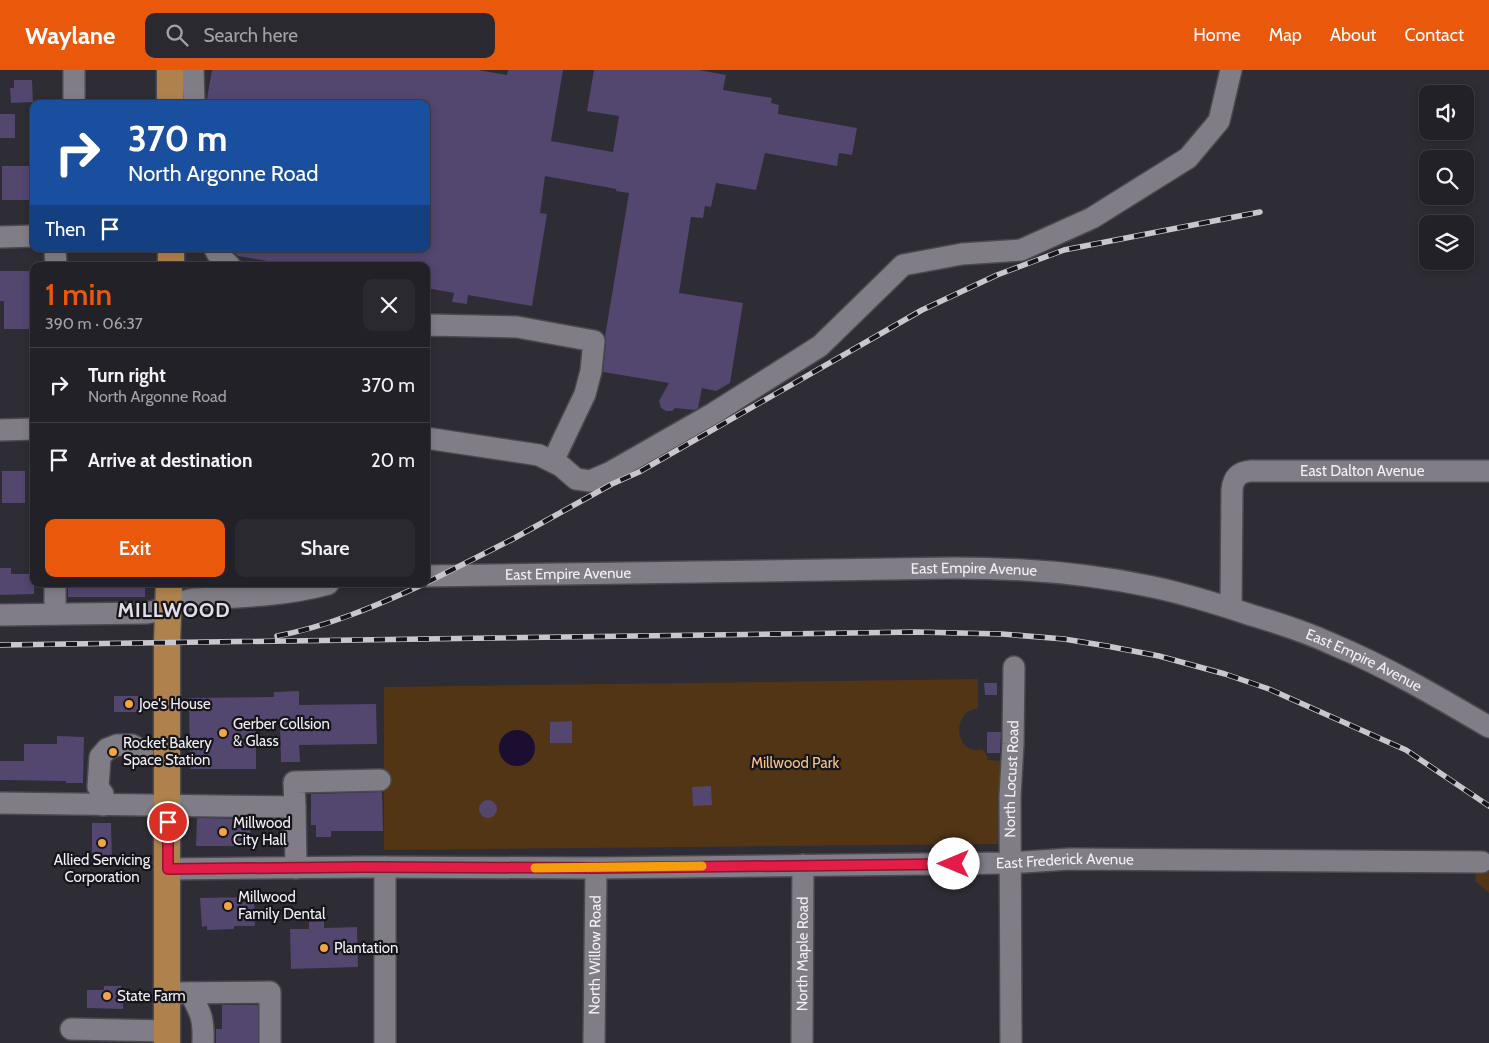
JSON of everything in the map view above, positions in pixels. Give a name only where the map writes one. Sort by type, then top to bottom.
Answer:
[{"type":"main road","points":[[170,70],[170,100]]},
{"type":"main road","points":[[167,1037],[178,993],[168,869],[168,806],[155,752],[169,595]]},
{"type":"street","points":[[74,70],[74,100]]},
{"type":"street","points":[[193,70],[194,100]]},
{"type":"street","points":[[430,439],[538,455],[561,466],[576,479],[590,481],[609,473],[714,413],[820,346],[902,265],[962,254],[1021,250],[1092,218],[1188,158],[1219,121],[1231,70]]},
{"type":"street","points":[[0,237],[30,236]]},
{"type":"street","points":[[216,252],[226,262]]},
{"type":"street","points":[[430,325],[517,327],[594,341],[591,371],[585,394],[553,461]]},
{"type":"street","points":[[0,430],[30,430]]},
{"type":"street","name":"East Dalton Avenue","points":[[1231,608],[1232,490],[1234,480],[1241,473],[1251,471],[1489,471]]},
{"type":"street","name":"East Empire Avenue","points":[[430,576],[990,568],[1048,572],[1119,581],[1231,608],[1297,630],[1363,658],[1424,689],[1489,727]]},
{"type":"street","points":[[55,587],[55,614]]},
{"type":"street","points":[[0,614],[146,613],[155,612],[169,595],[184,601],[275,595],[313,587]]},
{"type":"street","name":"North Locust Road","points":[[1011,1043],[1010,796],[1014,734],[1014,667]]},
{"type":"street","points":[[103,799],[110,787],[110,769],[114,761],[123,757],[155,752]]},
{"type":"street","points":[[296,868],[294,782],[380,780]]},
{"type":"street","points":[[0,804],[103,799],[168,806],[295,807]]},
{"type":"street","name":"East Frederick Avenue","points":[[168,869],[596,868],[1010,863],[1070,859],[1482,862]]},
{"type":"street","name":"North Maple Road","points":[[802,1043],[803,865]]},
{"type":"street","points":[[385,867],[385,1043]]},
{"type":"street","name":"North Willow Road","points":[[594,1043],[596,868]]},
{"type":"street","points":[[178,993],[270,992],[270,1043]]},
{"type":"street","points":[[178,993],[201,1013],[203,1043]]},
{"type":"street","points":[[71,1029],[167,1037]]},
{"type":"green space","name":"Millwood Park","points":[[978,679],[978,708],[967,712],[962,718],[959,731],[964,744],[968,748],[974,750],[982,749],[988,760],[1004,761],[1001,844],[384,850],[384,687]]},
{"type":"green space","points":[[1477,868],[1489,868],[1489,893],[1475,881]]},
{"type":"shaded area","points":[[517,730],[524,731],[530,735],[534,741],[534,755],[530,761],[524,765],[517,766],[510,765],[504,761],[500,755],[499,748],[500,741],[504,735],[510,731]]},
{"type":"building","points":[[212,70],[478,70],[507,75],[508,70],[563,70],[551,141],[613,152],[619,116],[587,111],[594,70],[699,70],[726,75],[723,90],[772,98],[771,103],[779,105],[778,114],[857,128],[852,155],[839,153],[837,166],[765,153],[756,190],[716,183],[711,207],[705,206],[703,218],[691,217],[679,293],[743,303],[730,383],[716,391],[702,388],[698,408],[694,410],[675,408],[672,411],[666,411],[661,408],[659,401],[669,383],[603,372],[605,336],[629,193],[545,176],[540,213],[547,214],[532,306],[468,295],[467,304],[452,302],[454,293],[430,289],[430,262],[274,262],[238,256],[234,252],[430,252],[430,100],[207,100]]},
{"type":"building","points":[[14,80],[32,80],[33,100],[30,100],[30,102],[11,103],[10,88],[14,88]]},
{"type":"building","points":[[0,114],[15,114],[15,138],[0,138]]},
{"type":"building","points":[[2,166],[30,166],[30,200],[2,200]]},
{"type":"building","points":[[0,271],[30,271],[30,329],[4,329],[4,301],[0,301]]},
{"type":"building","points":[[2,471],[25,471],[25,503],[2,503]]},
{"type":"building","points":[[0,568],[11,568],[11,574],[30,574],[30,587],[34,587],[34,594],[0,595]]},
{"type":"building","points":[[68,587],[145,587],[145,597],[68,597]]},
{"type":"building","points":[[984,683],[997,683],[997,695],[985,695]]},
{"type":"building","points":[[299,691],[299,705],[376,704],[377,744],[299,745],[300,762],[281,762],[280,721],[256,722],[256,769],[190,769],[189,698],[274,697],[274,692]]},
{"type":"building","name":"Joe's House","points":[[114,696],[144,696],[144,712],[114,712]]},
{"type":"building","points":[[572,721],[572,743],[550,743],[550,722]]},
{"type":"building","points":[[987,732],[1001,732],[1000,753],[987,753]]},
{"type":"building","points":[[57,736],[84,737],[83,783],[0,780],[0,761],[24,761],[24,744],[57,744]]},
{"type":"building","points":[[711,786],[712,805],[693,806],[692,787]]},
{"type":"building","points":[[382,792],[383,831],[331,831],[331,837],[316,837],[316,825],[311,825],[311,794]]},
{"type":"building","points":[[484,800],[492,800],[497,805],[495,816],[484,818],[479,813],[479,805]]},
{"type":"building","name":"Millwood City Hall","points":[[197,818],[251,819],[250,846],[196,846]]},
{"type":"building","name":"Allied Servicing Corporation","points":[[92,823],[111,823],[112,863],[92,863]]},
{"type":"building","name":"Millwood Family Dental","points":[[254,897],[255,926],[234,926],[234,929],[207,930],[207,926],[202,927],[200,898]]},
{"type":"building","name":"Plantation","points":[[324,921],[324,928],[357,927],[358,967],[291,969],[290,929],[309,929],[309,922]]},
{"type":"building","name":"State Farm","points":[[104,986],[121,986],[121,990],[127,990],[127,1003],[123,1003],[123,1009],[87,1008],[87,990],[104,990]]},
{"type":"building","points":[[222,1005],[258,1005],[258,1043],[216,1043],[216,1029],[222,1029]]},
{"type":"railway","points":[[430,581],[511,540],[612,484],[639,472],[922,310],[997,275],[1064,250],[1260,212]]},
{"type":"railway","points":[[277,636],[315,627],[417,587]]},
{"type":"railway","points":[[0,645],[917,632],[1002,634],[1064,639],[1159,656],[1225,674],[1269,689],[1406,750],[1489,806]]},
{"type":"slow traffic","points":[[535,868],[702,866]]},
{"type":"place","name":"Joe's House","points":[[129,704]]},
{"type":"place","name":"Gerber Collsion & Glass","points":[[223,733]]},
{"type":"place","name":"Rocket Bakery Space Station","points":[[113,752]]},
{"type":"place","name":"Millwood City Hall","points":[[223,832]]},
{"type":"place","name":"Allied Servicing Corporation","points":[[102,843]]},
{"type":"place","name":"Millwood Family Dental","points":[[228,906]]},
{"type":"place","name":"Plantation","points":[[324,948]]},
{"type":"place","name":"State Farm","points":[[107,996]]},
{"type":"district","name":"MILLWOOD","points":[[174,610]]},
{"type":"route","points":[[168,822],[168,869],[365,867],[596,868],[954,864]]}]
